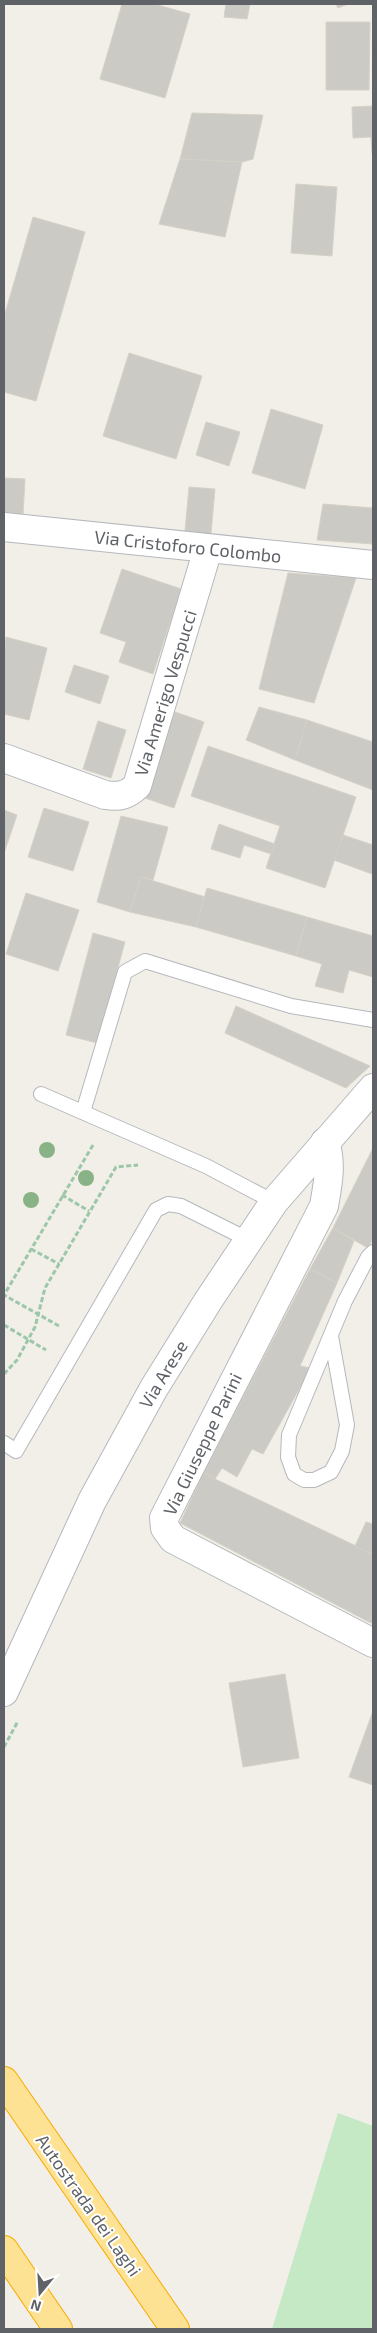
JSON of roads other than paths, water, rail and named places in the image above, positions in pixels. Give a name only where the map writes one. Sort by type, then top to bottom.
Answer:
[{"type":"highway","name":"Autostrada dei Laghi","points":[[4,2081],[175,2329]]},
{"type":"highway","points":[[4,2250],[58,2329]]},
{"type":"street","name":"Via Cristoforo Colombo","points":[[4,527],[373,565]]},
{"type":"street","name":"Via Amerigo Vespucci","points":[[4,758],[105,795],[118,796],[129,794],[137,786],[208,549]]},
{"type":"street","name":"Via Arese","points":[[4,1692],[92,1500],[154,1388],[208,1300],[274,1202],[373,1088]]},
{"type":"street","name":"Via Giuseppe Parini","points":[[326,1142],[330,1155],[329,1181],[324,1206],[164,1518],[165,1528],[173,1538],[373,1643]]},
{"type":"lane","points":[[83,1112],[125,972],[144,961],[291,1006],[373,1020]]},
{"type":"lane","points":[[40,1094],[206,1166],[274,1202]]},
{"type":"lane","points":[[4,1443],[16,1450],[156,1210],[168,1204],[181,1206],[249,1240]]},
{"type":"lane","points":[[331,1336],[347,1426],[342,1451],[331,1472],[314,1480],[304,1480],[294,1474],[288,1457],[289,1435],[345,1301],[368,1256],[373,1252]]}]
